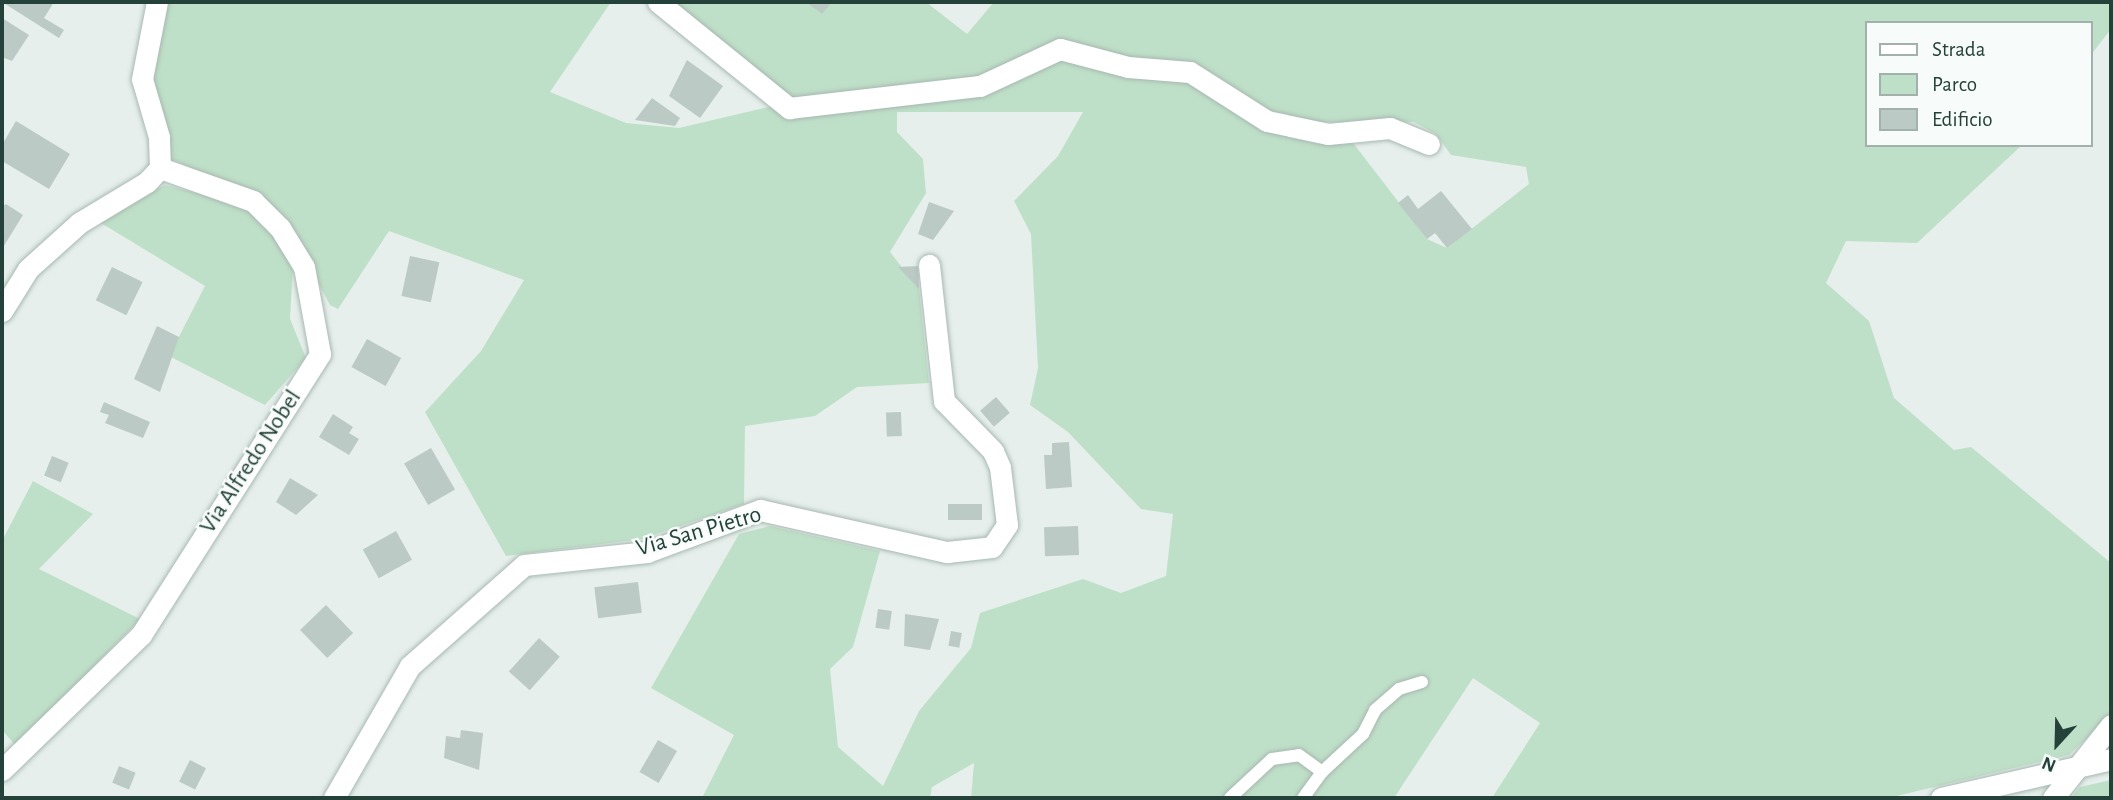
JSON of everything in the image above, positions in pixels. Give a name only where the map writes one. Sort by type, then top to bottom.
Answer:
[{"type":"street","points":[[2,311],[38,260],[160,168],[159,136],[142,79],[157,2]]},
{"type":"street","points":[[658,2],[789,108],[980,86],[1060,49],[1128,67],[1190,72],[1267,121],[1328,134],[1390,128],[1429,144]]},
{"type":"street","name":"Via Alfredo Nobel","points":[[2,770],[141,635],[320,354],[304,267],[279,228],[253,201],[160,168]]},
{"type":"street","name":"Via San Pietro","points":[[334,798],[410,666],[461,624],[504,576],[524,565],[647,552],[760,510],[947,552],[992,547],[1007,525],[1000,467],[993,451],[943,401],[929,265]]},
{"type":"street","points":[[2053,798],[2111,724]]},
{"type":"street","points":[[1941,798],[2111,759]]},
{"type":"lane","points":[[1303,798],[1322,772],[1363,734],[1375,710],[1399,688],[1422,682]]},
{"type":"lane","points":[[1230,798],[1272,759],[1299,755],[1322,772]]},
{"type":"green space","points":[[165,2],[611,2],[550,92],[626,123],[679,128],[773,106],[806,115],[982,91],[1060,54],[1126,72],[1163,72],[1186,78],[1237,114],[1273,128],[1350,139],[1427,239],[1447,248],[1529,184],[1526,167],[1451,155],[1436,134],[1414,122],[1294,122],[1248,107],[1176,61],[1123,60],[1060,44],[951,87],[798,104],[669,2],[926,2],[967,34],[994,2],[2111,2],[2111,29],[2092,53],[2092,21],[1864,21],[1864,147],[2020,147],[1917,243],[1846,241],[1826,283],[1869,321],[1894,398],[1954,450],[1971,447],[2111,563],[2111,715],[2069,755],[1888,798],[1492,798],[1540,723],[1473,678],[1394,798],[971,798],[974,763],[932,787],[930,798],[702,798],[734,735],[651,688],[739,534],[770,526],[880,551],[853,647],[830,669],[838,747],[883,786],[919,711],[971,648],[980,613],[1083,579],[1121,593],[1166,576],[1173,514],[1141,509],[1068,432],[1030,405],[1038,368],[1031,234],[1014,201],[1058,156],[1083,112],[897,112],[897,132],[923,159],[926,193],[890,252],[919,289],[929,383],[857,387],[815,416],[745,426],[744,504],[642,539],[506,556],[425,412],[481,351],[524,280],[389,231],[338,309],[330,305],[300,249],[256,197],[171,159],[148,66]]},
{"type":"green space","points":[[165,185],[242,205],[266,225],[293,265],[290,319],[306,358],[265,405],[169,356],[205,286],[96,220]]},
{"type":"green space","points":[[33,481],[93,514],[39,569],[140,619],[16,746],[2,730],[2,541]]},
{"type":"green space","points":[[2111,780],[2111,798],[2071,798],[2080,787]]},
{"type":"building","points":[[2,2],[54,2],[44,18],[64,30],[59,38]]},
{"type":"building","points":[[806,2],[832,2],[822,14]]},
{"type":"building","points":[[2,18],[29,35],[12,61],[2,57]]},
{"type":"building","points":[[687,60],[723,86],[700,118],[669,96]]},
{"type":"building","points":[[652,98],[680,118],[675,126],[635,120]]},
{"type":"building","points":[[16,121],[70,154],[49,189],[2,161],[2,145]]},
{"type":"building","points":[[1441,191],[1472,229],[1447,248],[1435,233],[1427,239],[1398,203],[1408,195],[1418,209]]},
{"type":"building","points":[[929,202],[954,211],[933,240],[918,234]]},
{"type":"building","points":[[6,204],[23,215],[2,249],[2,207]]},
{"type":"building","points":[[410,256],[439,262],[431,302],[401,296]]},
{"type":"building","points":[[918,266],[919,289],[898,267]]},
{"type":"building","points":[[112,267],[143,282],[126,315],[96,300]]},
{"type":"building","points":[[157,326],[179,337],[160,392],[134,379]]},
{"type":"building","points":[[367,339],[401,358],[386,386],[351,367]]},
{"type":"building","points":[[996,397],[1010,413],[994,427],[980,411]]},
{"type":"building","points":[[104,402],[150,422],[143,438],[105,423],[109,415],[100,412]]},
{"type":"building","points":[[901,412],[902,436],[887,437],[886,413]]},
{"type":"building","points":[[333,414],[353,427],[349,433],[359,439],[349,455],[319,437]]},
{"type":"building","points":[[1069,442],[1072,487],[1046,489],[1044,455],[1052,455],[1052,443]]},
{"type":"building","points":[[431,448],[455,490],[428,505],[404,464]]},
{"type":"building","points":[[52,456],[69,463],[61,482],[44,475]]},
{"type":"building","points":[[290,478],[318,495],[296,515],[276,502]]},
{"type":"building","points":[[948,504],[982,504],[982,520],[948,520]]},
{"type":"building","points":[[1078,526],[1079,555],[1045,556],[1044,527]]},
{"type":"building","points":[[396,531],[412,560],[379,578],[363,549]]},
{"type":"building","points":[[638,582],[642,613],[598,618],[594,587]]},
{"type":"building","points":[[326,605],[353,633],[327,658],[300,630]]},
{"type":"building","points":[[878,609],[892,611],[889,630],[875,628]]},
{"type":"building","points":[[905,614],[939,619],[930,650],[904,646]]},
{"type":"building","points":[[951,631],[962,633],[959,648],[948,646]]},
{"type":"building","points":[[539,638],[560,657],[530,690],[509,671]]},
{"type":"building","points":[[461,730],[483,733],[479,770],[444,758],[446,736],[460,738]]},
{"type":"building","points":[[658,740],[677,751],[659,783],[640,772]]},
{"type":"building","points":[[190,760],[206,768],[195,790],[179,781]]},
{"type":"building","points":[[119,766],[136,773],[129,789],[112,783]]}]
